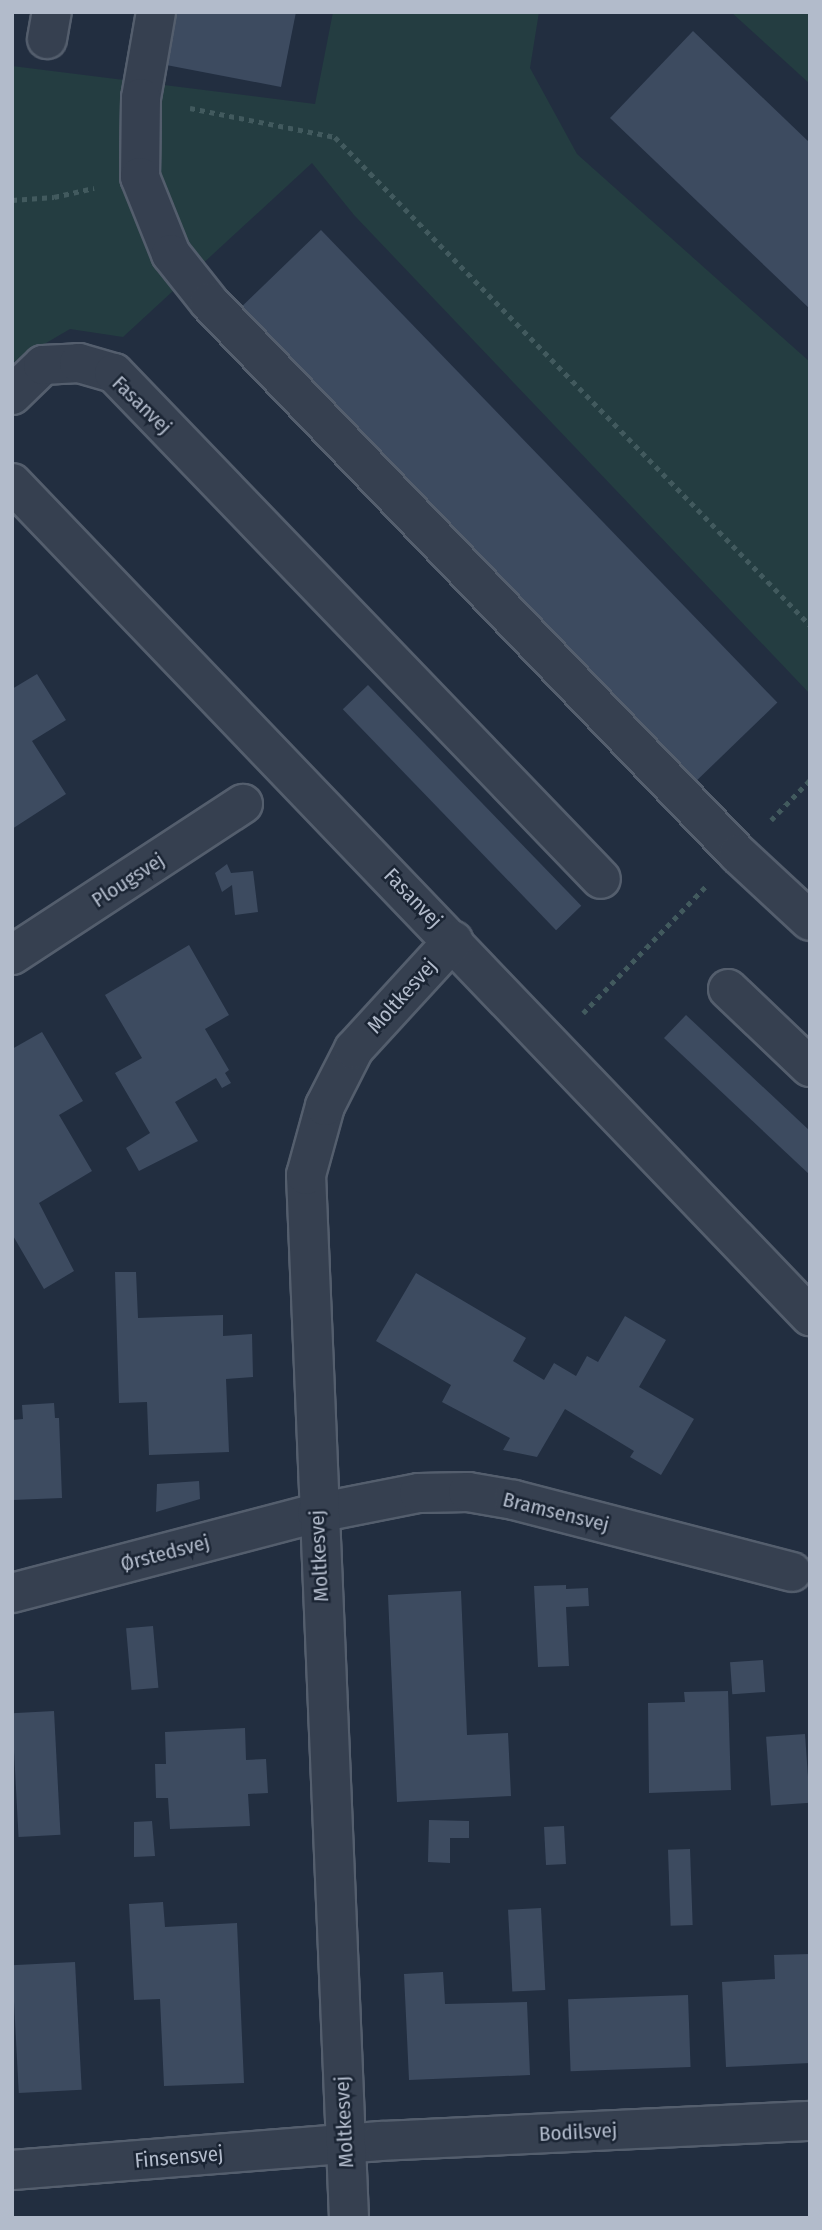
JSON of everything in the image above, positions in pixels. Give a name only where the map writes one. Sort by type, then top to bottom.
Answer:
[{"type":"street","points":[[156,12],[141,98],[140,177],[171,254],[209,302],[738,854],[810,921]]},
{"type":"street","name":"Fasanvej","points":[[12,395],[43,365],[79,363],[114,373],[601,879]]},
{"type":"street","name":"Fasanvej","points":[[12,483],[553,1044],[810,1316]]},
{"type":"street","name":"Plougsvej","points":[[12,955],[243,804]]},
{"type":"street","name":"Moltkesvej","points":[[349,2218],[317,1513],[306,1175],[325,1106],[354,1049],[453,941]]},
{"type":"street","points":[[728,989],[810,1067]]},
{"type":"street","name":"Bramsensvej","points":[[317,1513],[419,1493],[467,1492],[514,1500],[792,1572]]},
{"type":"street","name":"Ørstedsvej","points":[[12,1593],[317,1513]]},
{"type":"street","name":"Bodilsvej","points":[[346,2144],[810,2121]]},
{"type":"street","name":"Finsensvej","points":[[12,2170],[346,2144]]},
{"type":"path","points":[[141,98],[335,137],[810,625]]},
{"type":"path","points":[[12,200],[54,197],[140,177]]},
{"type":"path","points":[[553,1044],[810,780]]},
{"type":"green space","points":[[333,12],[539,12],[530,68],[577,154],[810,362],[810,694],[354,215],[312,163],[123,337],[70,329],[12,363],[12,66],[315,104]]},
{"type":"green space","points":[[731,12],[810,12],[810,84]]},
{"type":"building","points":[[171,12],[296,12],[281,87],[161,64]]},
{"type":"building","points":[[693,31],[810,143],[810,309],[610,118]]},
{"type":"building","points":[[321,230],[777,703],[695,782],[239,309]]},
{"type":"building","points":[[37,674],[66,720],[32,741],[66,794],[12,829],[12,689]]},
{"type":"building","points":[[368,685],[581,906],[556,930],[343,709]]},
{"type":"building","points":[[227,864],[231,873],[253,871],[258,912],[235,915],[232,885],[222,892],[215,873]]},
{"type":"building","points":[[189,945],[229,1015],[205,1029],[229,1070],[225,1073],[231,1083],[222,1088],[216,1078],[175,1102],[198,1141],[139,1171],[126,1148],[150,1133],[115,1073],[142,1058],[105,995]]},
{"type":"building","points":[[686,1015],[810,1131],[810,1175],[664,1038]]},
{"type":"building","points":[[42,1032],[83,1101],[59,1115],[92,1171],[39,1203],[74,1271],[44,1289],[12,1234],[12,1049]]},
{"type":"building","points":[[115,1272],[136,1272],[138,1318],[223,1315],[223,1336],[252,1334],[253,1377],[226,1379],[229,1452],[149,1455],[147,1402],[119,1403]]},
{"type":"building","points":[[416,1273],[526,1338],[513,1361],[544,1380],[554,1363],[576,1376],[587,1356],[598,1362],[625,1316],[666,1340],[639,1387],[694,1419],[661,1475],[630,1457],[634,1451],[565,1409],[537,1457],[503,1450],[510,1438],[442,1402],[451,1385],[376,1341]]},
{"type":"building","points":[[54,1403],[55,1418],[59,1418],[62,1498],[12,1500],[12,1420],[23,1419],[22,1405]]},
{"type":"building","points":[[199,1481],[200,1499],[156,1512],[157,1484]]},
{"type":"building","points":[[566,1585],[566,1589],[588,1588],[589,1606],[566,1607],[569,1666],[538,1667],[534,1586]]},
{"type":"building","points":[[461,1591],[467,1735],[508,1733],[511,1796],[397,1802],[388,1595]]},
{"type":"building","points":[[153,1626],[158,1688],[132,1690],[126,1628]]},
{"type":"building","points":[[763,1660],[765,1692],[732,1694],[730,1662]]},
{"type":"building","points":[[728,1691],[731,1790],[649,1793],[648,1703],[685,1702],[684,1692]]},
{"type":"building","points":[[54,1711],[60,1835],[19,1837],[12,1713]]},
{"type":"building","points":[[245,1728],[246,1760],[266,1759],[268,1793],[248,1794],[250,1826],[170,1829],[168,1798],[156,1798],[155,1764],[166,1764],[165,1732]]},
{"type":"building","points":[[805,1734],[810,1803],[771,1806],[766,1737]]},
{"type":"building","points":[[429,1820],[469,1821],[469,1838],[450,1838],[450,1863],[428,1862]]},
{"type":"building","points":[[152,1821],[155,1856],[134,1857],[134,1822]]},
{"type":"building","points":[[564,1826],[566,1864],[546,1865],[544,1827]]},
{"type":"building","points":[[690,1849],[693,1925],[671,1926],[668,1850]]},
{"type":"building","points":[[163,1902],[165,1927],[237,1923],[244,2083],[164,2086],[160,1999],[134,2000],[129,1904]]},
{"type":"building","points":[[541,1908],[545,1990],[512,1992],[508,1910]]},
{"type":"building","points":[[810,1954],[810,2063],[726,2067],[722,1982],[775,1979],[774,1955]]},
{"type":"building","points":[[75,1962],[82,2090],[19,2093],[12,1965]]},
{"type":"building","points":[[443,1972],[445,2004],[527,2002],[530,2075],[409,2080],[404,1974]]},
{"type":"building","points":[[688,1995],[691,2067],[571,2071],[568,1999]]}]
